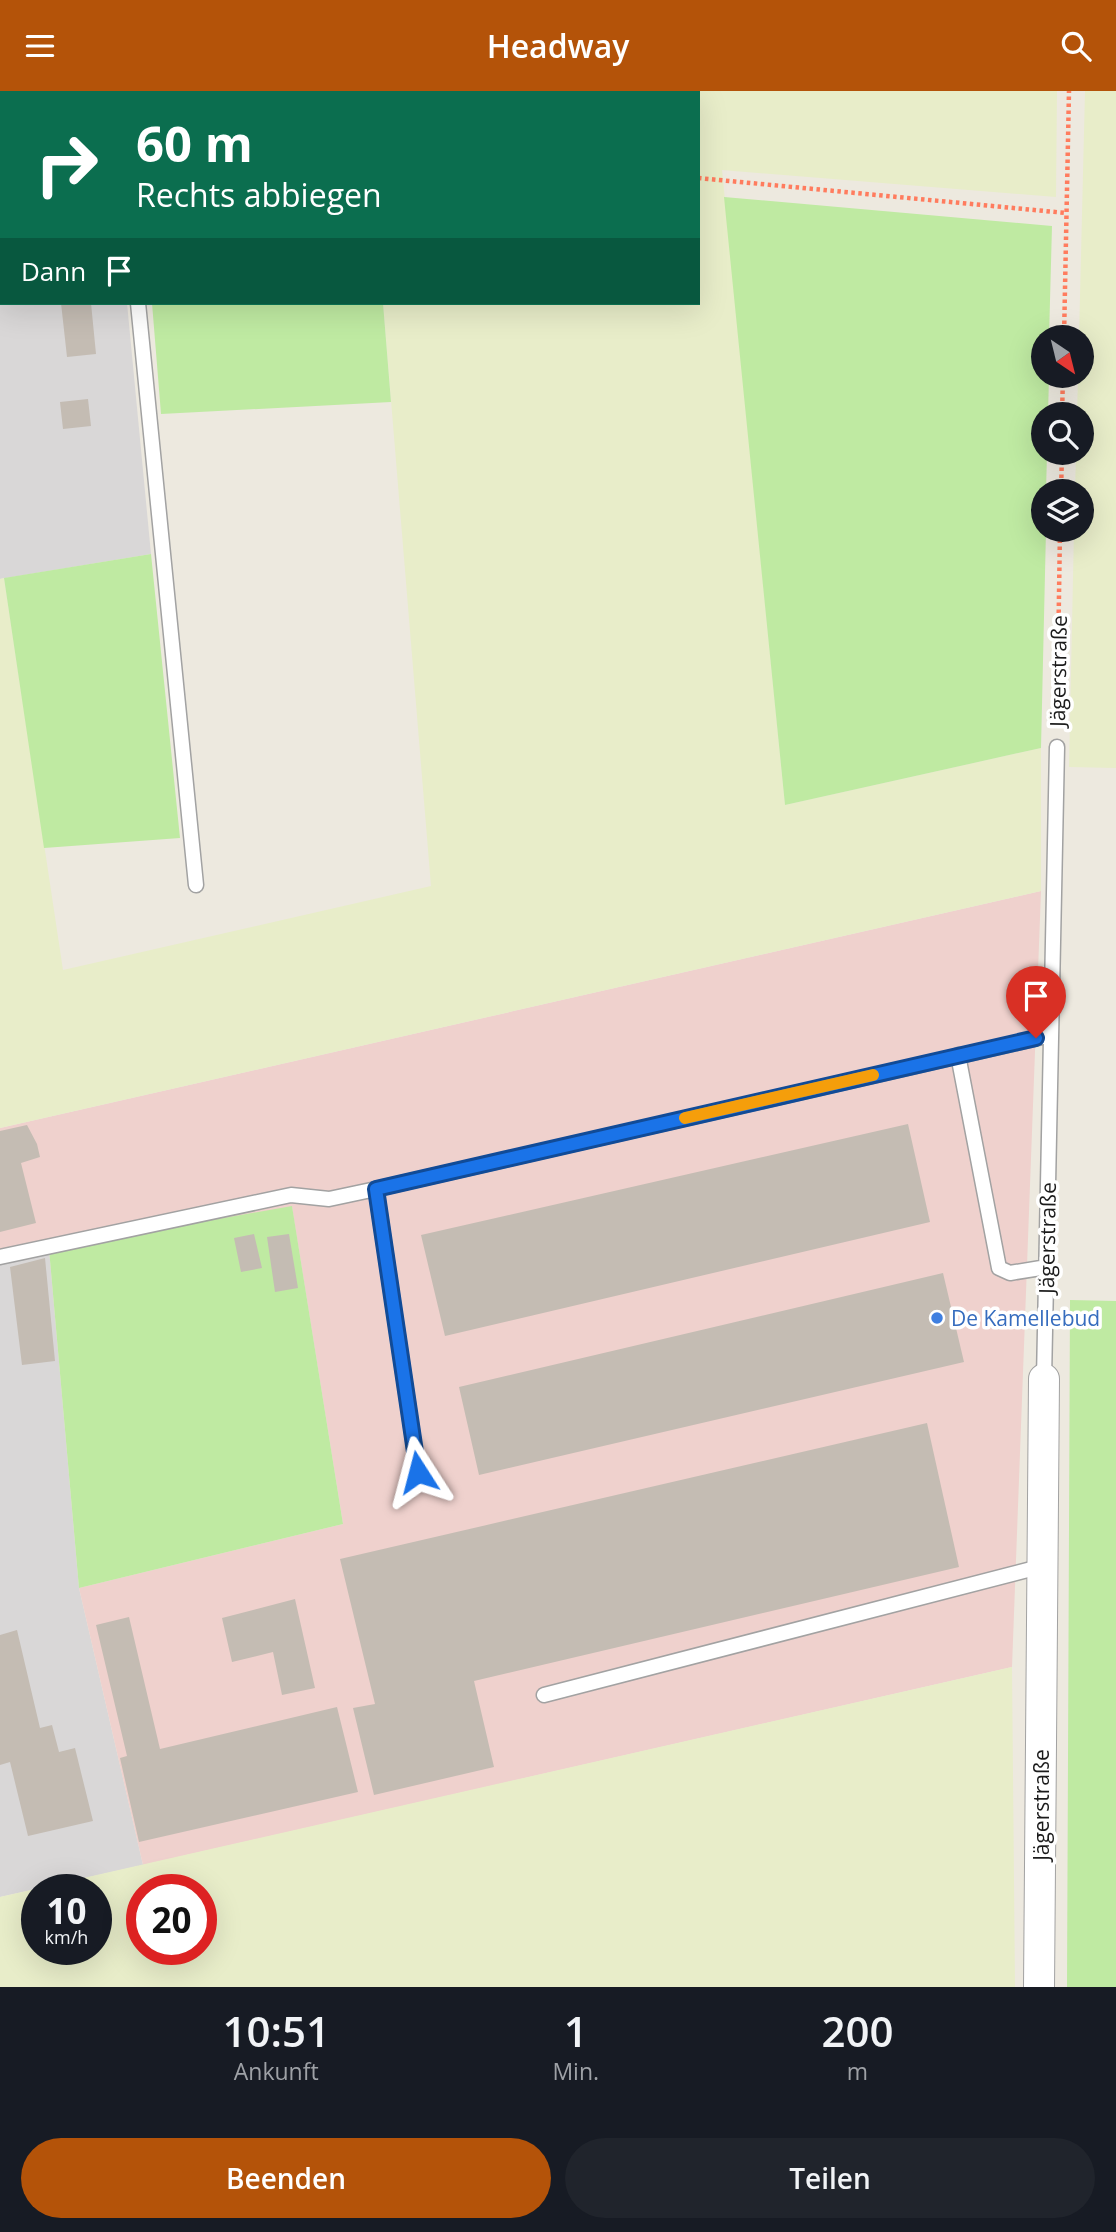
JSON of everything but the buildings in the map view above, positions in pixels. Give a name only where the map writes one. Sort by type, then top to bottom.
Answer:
[{"type":"street","name":"Jägerstraße","points":[[1039,1987],[1044,1380]]},
{"type":"lane","points":[[138,305],[196,885]]},
{"type":"lane","name":"Jägerstraße","points":[[1044,1380],[1057,747]]},
{"type":"lane","points":[[0,1257],[290,1195],[328,1199],[376,1189],[1051,1035]]},
{"type":"lane","points":[[958,1055],[999,1268],[1010,1273],[1047,1267]]},
{"type":"lane","points":[[376,1189],[418,1472]]},
{"type":"lane","points":[[544,1695],[1043,1566]]},
{"type":"path","points":[[1064,325],[1069,91]]},
{"type":"path","points":[[700,178],[1066,213]]},
{"type":"path","name":"Jägerstraße","points":[[1057,747],[1060,542]]},
{"type":"shaded area","points":[[0,305],[127,305],[151,554],[0,579]]},
{"type":"shaded area","points":[[1041,891],[1012,1667],[143,1865],[79,1588],[343,1524],[292,1207],[49,1249],[0,1261],[0,1128]]},
{"type":"shaded area","points":[[49,1249],[79,1588],[143,1865],[103,1874],[21,1874],[21,1892],[0,1897],[0,1261]]},
{"type":"green space","points":[[700,91],[1057,91],[1056,197],[722,170],[785,805],[1041,748],[1041,891],[0,1128],[0,579],[4,578],[63,970],[431,886],[383,305],[700,305]]},
{"type":"green space","points":[[1085,91],[1116,91],[1116,768],[1069,767],[1074,542],[1094,542],[1094,479],[1075,479],[1076,465],[1094,465],[1094,402],[1077,402],[1078,389],[1094,389],[1094,325],[1079,325]]},
{"type":"green space","points":[[724,197],[1052,226],[1049,325],[1031,325],[1031,389],[1049,389],[1048,402],[1031,402],[1031,465],[1047,465],[1046,479],[1031,479],[1031,542],[1046,542],[1041,748],[785,805]]},
{"type":"green space","points":[[152,305],[383,305],[391,402],[161,414]]},
{"type":"green space","points":[[151,554],[180,838],[44,848],[4,578]]},
{"type":"green space","points":[[292,1206],[343,1524],[79,1588],[49,1249]]},
{"type":"green space","points":[[1070,1300],[1116,1301],[1116,1987],[1067,1987]]},
{"type":"green space","points":[[1012,1667],[1015,1987],[0,1987],[0,1897],[21,1892],[21,1965],[112,1965],[112,1874],[101,1874]]},
{"type":"slow traffic","points":[[685,1118],[873,1075]]},
{"type":"place","name":"De Kamellebud","points":[[937,1318]]},
{"type":"route","points":[[418,1472],[376,1189],[1036,1038]]}]
